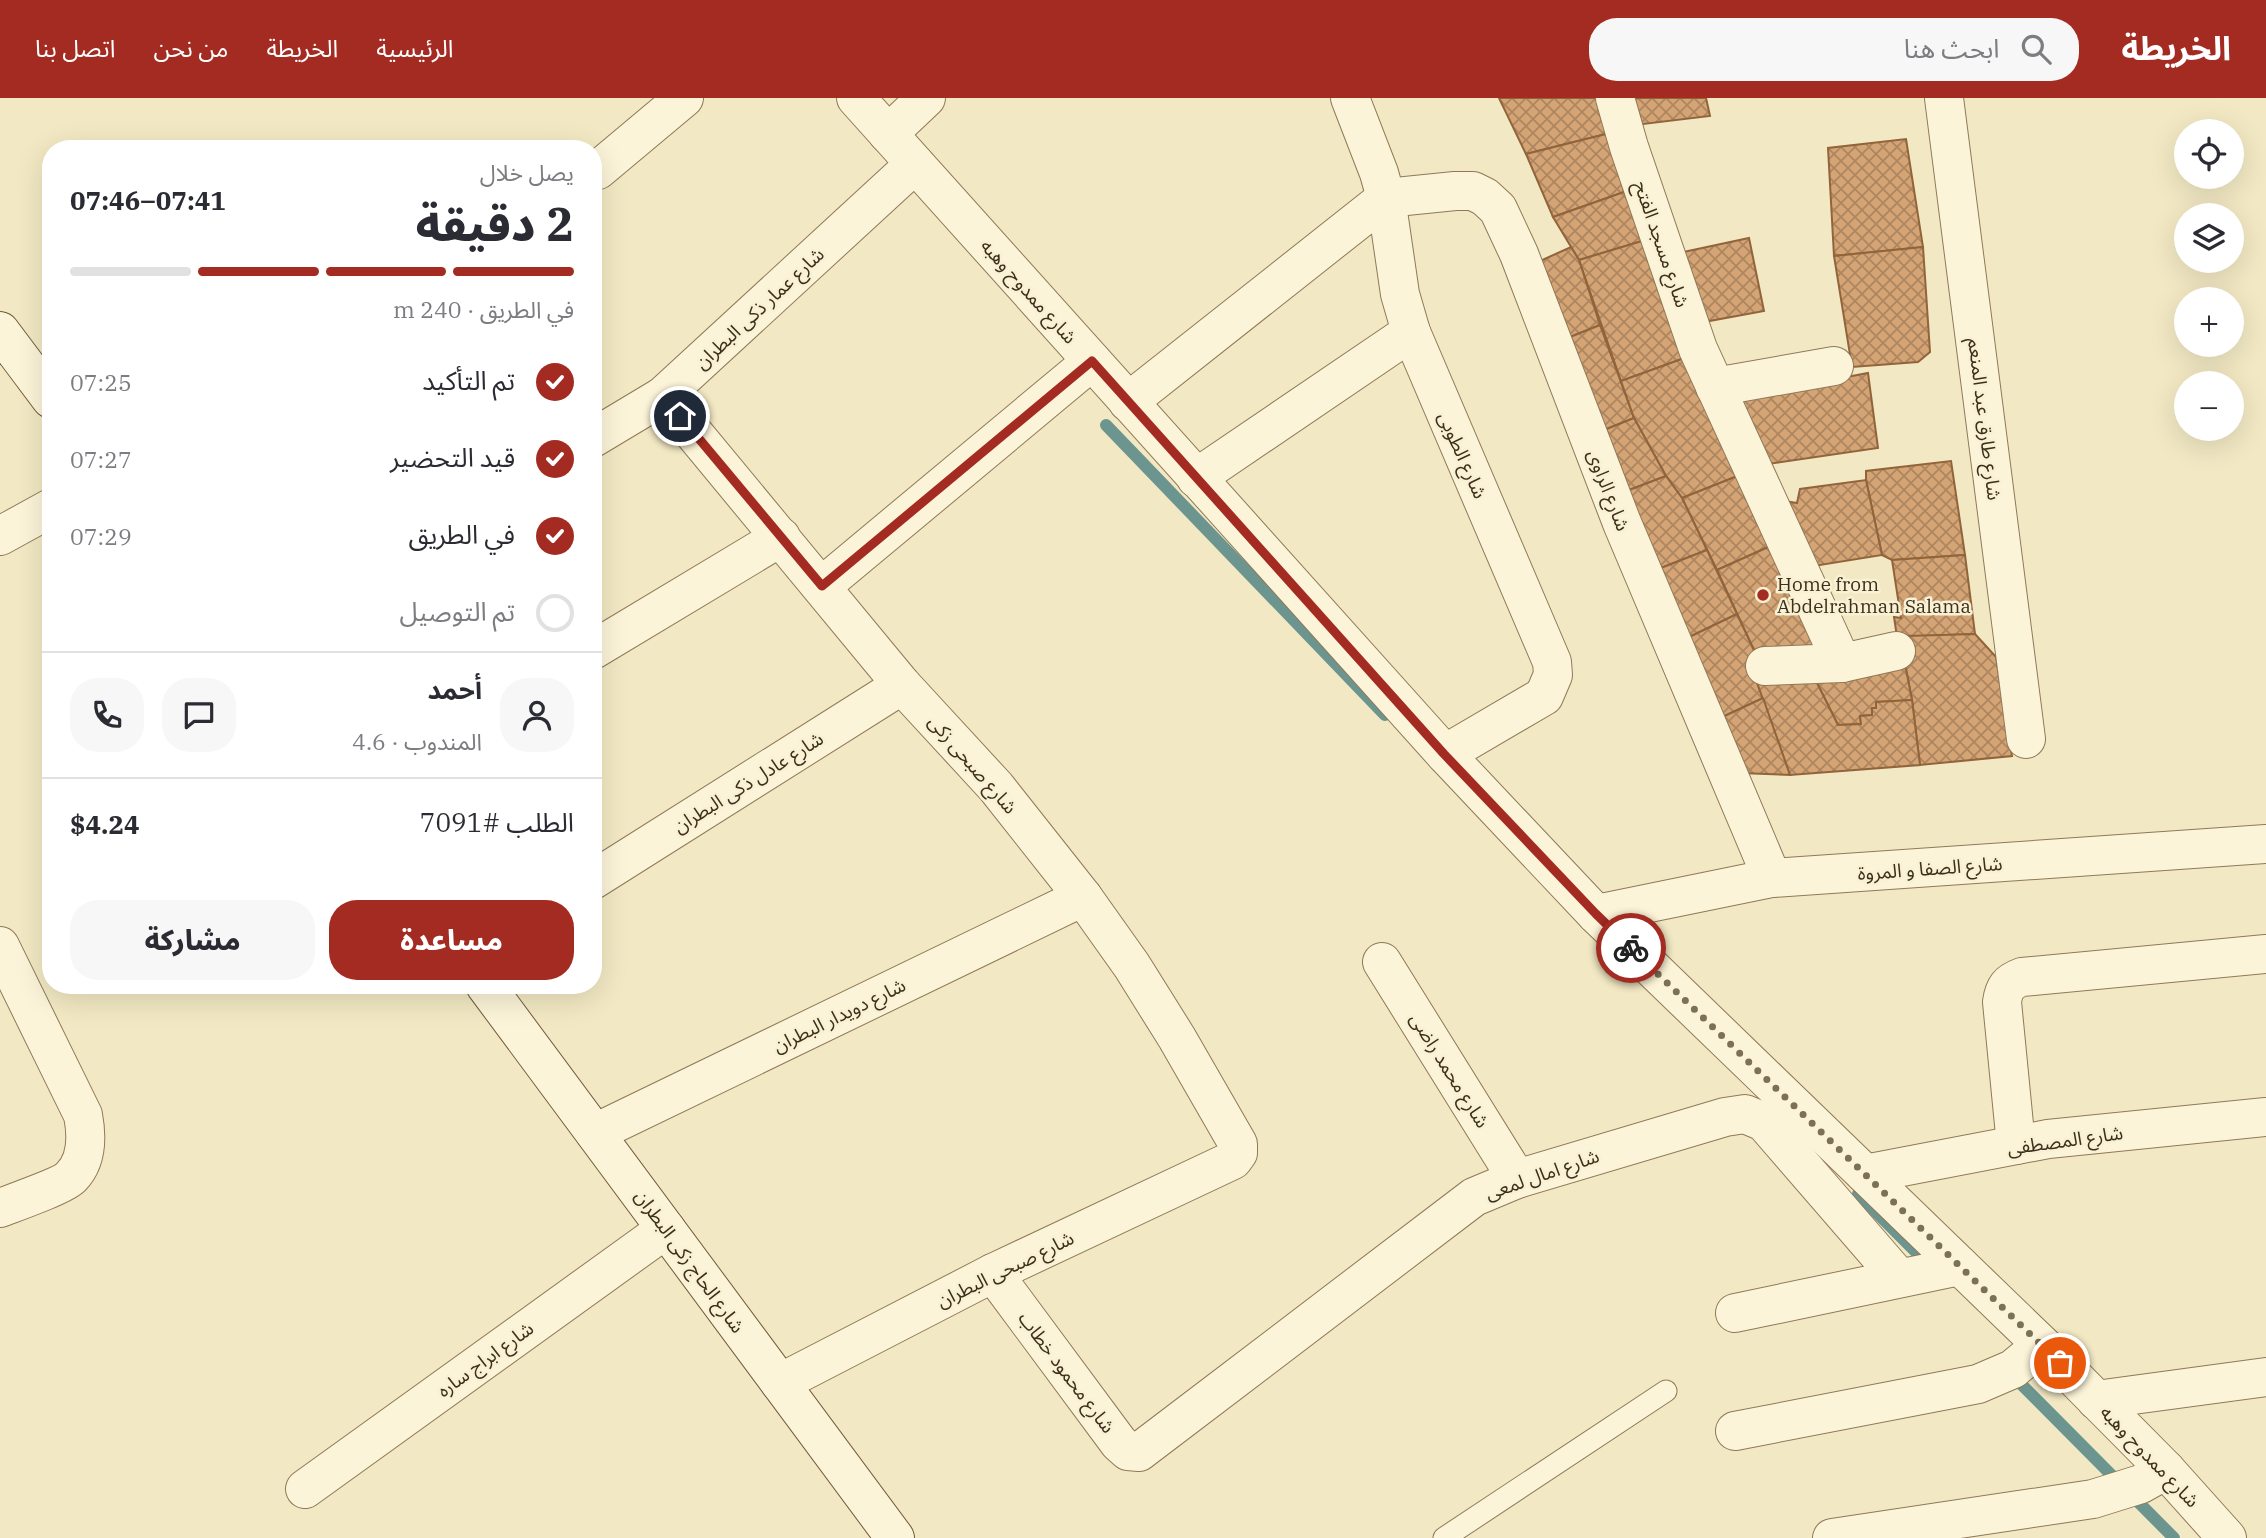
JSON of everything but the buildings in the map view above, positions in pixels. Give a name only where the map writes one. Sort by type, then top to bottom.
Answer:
[{"type":"street","points":[[602,167],[684,98]]},
{"type":"street","name":"شارع ممدوح وهبه","points":[[856,98],[1444,754],[1596,914],[2042,1345],[2096,1400],[2154,1477],[2227,1538]]},
{"type":"street","points":[[888,134],[926,98]]},
{"type":"street","name":"شارع الطوبى","points":[[1350,98],[1379,173],[1400,294],[1410,332],[1552,662],[1553,675],[1544,696],[1444,754]]},
{"type":"street","name":"شارع مسجد الفتح","points":[[1615,98],[1629,148],[1698,349],[1842,663]]},
{"type":"street","name":"شارع طارق عبد المنعم","points":[[1944,98],[2026,739]]},
{"type":"street","name":"شارع عمار ذكى البطران","points":[[602,433],[663,396],[915,164]]},
{"type":"street","name":"شارع الراوى","points":[[1385,198],[1473,191],[1485,197],[1498,209],[1519,254],[1622,523],[1772,878]]},
{"type":"street","points":[[1128,402],[1385,198]]},
{"type":"street","points":[[0,331],[42,387]]},
{"type":"street","points":[[1196,478],[1410,332]]},
{"type":"street","points":[[822,586],[1092,361]]},
{"type":"street","points":[[1715,387],[1834,366]]},
{"type":"street","name":"شارع صبحى زكى","points":[[663,396],[902,685],[996,787],[1083,897],[1164,1017],[1234,1136],[1238,1153],[1233,1160]]},
{"type":"street","points":[[0,536],[42,513]]},
{"type":"street","points":[[602,645],[781,537]]},
{"type":"street","points":[[1765,666],[1842,663],[1896,651]]},
{"type":"street","name":"شارع عادل ذكى البطران","points":[[602,874],[902,685]]},
{"type":"street","name":"شارع الصفا و المروة","points":[[1596,914],[1772,878],[2266,844]]},
{"type":"street","name":"شارع دويدار البطران","points":[[595,1133],[1083,897]]},
{"type":"street","points":[[2016,1145],[2001,1002],[2003,990],[2011,981],[2022,977],[2266,954]]},
{"type":"street","points":[[0,1208],[70,1179],[82,1160],[87,1137],[83,1115],[3,961]]},
{"type":"street","name":"شارع محمد راضى","points":[[1382,962],[1517,1179]]},
{"type":"street","name":"شارع الحاج زكى البطران","points":[[492,994],[895,1538]]},
{"type":"street","name":"شارع امال لمعى","points":[[1149,1445],[1474,1197],[1517,1179],[1725,1117],[1745,1114],[1764,1122],[1899,1278]]},
{"type":"street","name":"شارع المصطفى","points":[[1865,1174],[2048,1139],[2266,1117]]},
{"type":"street","name":"شارع صبحى البطران","points":[[780,1383],[993,1273],[1233,1160]]},
{"type":"street","name":"شارع ابراج ساره","points":[[305,1489],[666,1229]]},
{"type":"street","points":[[1735,1312],[1960,1266]]},
{"type":"street","name":"شارع محمود خطاب","points":[[993,1273],[1119,1443],[1128,1451],[1139,1452],[1149,1445]]},
{"type":"street","points":[[1735,1431],[1978,1384],[2013,1369],[2042,1345]]},
{"type":"street","points":[[2096,1400],[2266,1377]]},
{"type":"street","points":[[1832,1538],[2092,1499],[2154,1477]]},
{"type":"lane","points":[[1444,1538],[1666,1391]]},
{"type":"waterway","points":[[1106,425],[1385,715]]},
{"type":"waterway","points":[[1858,1194],[1924,1260]]},
{"type":"waterway","points":[[2021,1384],[2174,1538]]},
{"type":"way so far","points":[[1631,948],[2060,1363]]},
{"type":"place","name":"Home from Abdelrahman Salama","points":[[1763,595]]},
{"type":"route","points":[[680,416],[822,586],[1092,361],[1444,754],[1631,948]]}]
